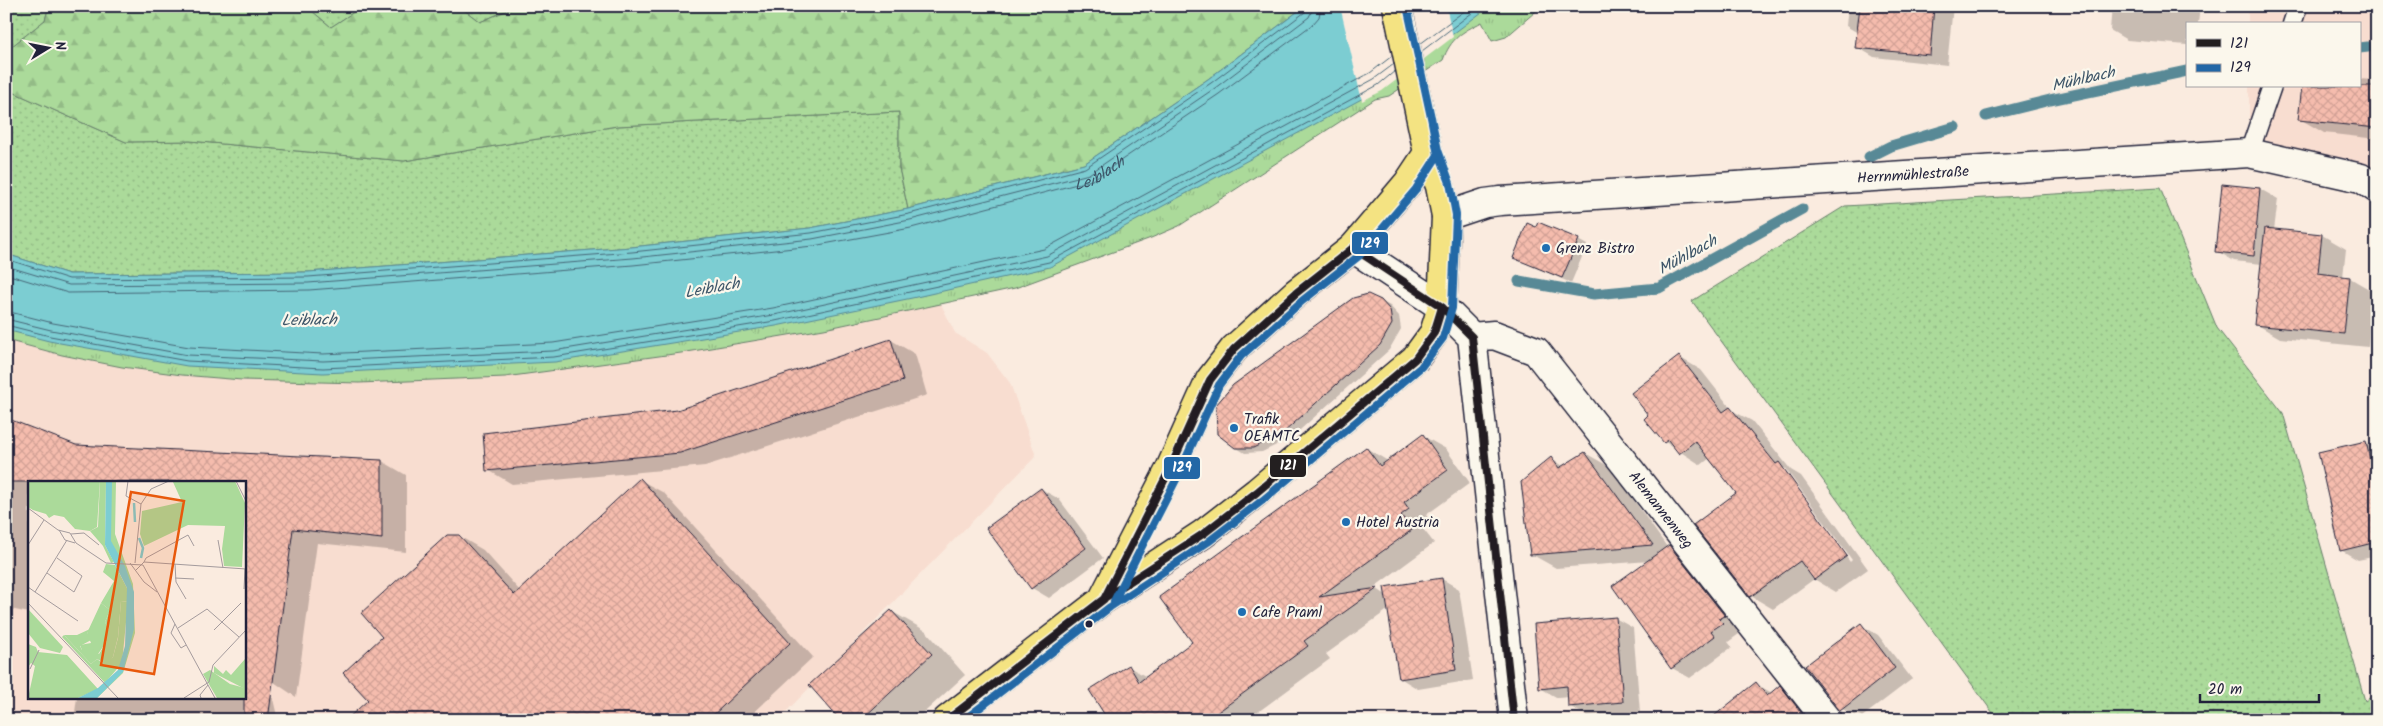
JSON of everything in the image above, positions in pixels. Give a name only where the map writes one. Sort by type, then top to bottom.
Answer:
[{"type":"main road","points":[[947,720],[1104,599],[1203,534],[1257,492],[1415,359],[1434,333],[1442,307],[1446,216],[1440,186],[1428,153],[1397,6]]},
{"type":"main road","points":[[1104,599],[1168,471],[1210,380],[1241,343],[1296,293],[1353,248],[1408,183],[1428,153]]},
{"type":"street","name":"Herrnmühlestraße","points":[[1446,216],[1485,203],[1519,199],[2250,153],[2361,178],[2377,189]]},
{"type":"street","points":[[1353,248],[1442,307],[1472,337],[1514,720]]},
{"type":"street","name":"Alemannenweg","points":[[1472,337],[1494,335],[1536,351],[1827,720]]},
{"type":"lane","points":[[2293,22],[2298,6]]},
{"type":"lane","points":[[2250,153],[2271,88]]},
{"type":"shaded area","points":[[2248,6],[2377,6],[2377,189],[2249,153],[2249,88],[2360,88],[2360,22],[2248,22]]},
{"type":"shaded area","points":[[941,304],[955,333],[987,353],[1010,383],[1036,456],[778,720],[6,720],[6,340],[62,355],[182,375],[242,380],[359,383],[505,377],[681,353],[824,329]]},
{"type":"green space","points":[[6,6],[49,6],[45,20],[6,51]]},
{"type":"green space","points":[[49,6],[306,6],[331,27],[363,6],[459,6],[480,22],[517,6],[1305,6],[1208,79],[1084,164],[908,209],[899,168],[899,112],[617,126],[404,161],[190,141],[126,142],[6,89],[6,51],[45,20]]},
{"type":"green space","points":[[306,6],[363,6],[331,27]]},
{"type":"green space","points":[[459,6],[517,6],[480,22]]},
{"type":"green space","points":[[1374,6],[1542,6],[1506,37],[1492,41],[1482,22],[1469,29],[1458,36],[1446,52],[1443,60],[1389,96],[1375,99],[1179,226],[1015,288],[824,329],[681,353],[505,377],[359,383],[242,380],[122,367],[62,355],[6,340],[6,276],[72,302],[959,238]]},
{"type":"green space","points":[[6,89],[126,142],[190,141],[404,161],[617,126],[899,112],[899,168],[908,209],[810,228],[631,247],[308,272],[69,274],[6,254]]},
{"type":"green space","points":[[2160,188],[2217,328],[2283,413],[2365,701],[2377,693],[2377,720],[1998,720],[1692,301],[1845,206]]},
{"type":"water","name":"Leiblach","points":[[1305,6],[1490,6],[1380,89],[1050,267],[776,326],[555,362],[323,373],[187,366],[49,341],[6,330],[6,254],[69,274],[308,272],[631,247],[810,228],[908,209],[1084,164],[1208,79]]},
{"type":"pier","points":[[1340,6],[1446,6],[1453,37],[1382,91],[1362,101]]},
{"type":"building","points":[[1860,6],[1934,6],[1930,55],[1855,48]]},
{"type":"building","points":[[2360,86],[2377,86],[2377,128],[2298,120],[2302,88],[2360,88]]},
{"type":"building","points":[[2222,184],[2260,188],[2254,256],[2215,252]]},
{"type":"building","name":"Grenz Bistro","points":[[1538,222],[1579,239],[1562,278],[1513,258],[1527,223],[1536,227]]},
{"type":"building","points":[[2265,228],[2322,234],[2318,273],[2350,277],[2344,334],[2254,325]]},
{"type":"building","points":[[1368,294],[1381,300],[1390,310],[1392,324],[1380,345],[1282,434],[1253,448],[1235,448],[1217,434],[1216,405],[1233,385],[1353,298]]},
{"type":"building","points":[[891,339],[903,381],[680,453],[486,471],[483,433],[677,410]]},
{"type":"building","points":[[1679,356],[1723,412],[1730,407],[1776,464],[1779,462],[1847,556],[1814,580],[1800,561],[1750,597],[1693,525],[1736,493],[1695,441],[1679,454],[1668,440],[1664,443],[1644,419],[1648,415],[1631,393]]},
{"type":"building","points":[[6,418],[76,445],[382,460],[382,539],[293,529],[268,720],[244,720],[245,481],[6,482]]},
{"type":"building","points":[[1423,434],[1448,470],[1404,502],[1409,509],[1401,515],[1412,530],[1319,597],[1378,588],[1304,641],[1308,646],[1207,720],[1108,720],[1089,690],[1129,665],[1139,682],[1192,642],[1159,597],[1366,447],[1380,466]]},
{"type":"building","points":[[2366,441],[2370,460],[2377,459],[2377,542],[2340,551],[2318,452]]},
{"type":"building","points":[[1585,452],[1653,545],[1530,555],[1521,482],[1551,457],[1559,468]]},
{"type":"building","points":[[640,478],[790,643],[708,720],[346,720],[368,700],[343,673],[382,637],[361,613],[447,535],[459,535],[514,595]]},
{"type":"building","points":[[1041,488],[1086,548],[1031,589],[986,528]]},
{"type":"building","points":[[1669,545],[1725,616],[1719,619],[1723,623],[1711,631],[1715,636],[1671,669],[1612,586]]},
{"type":"building","points":[[1442,578],[1456,670],[1399,679],[1384,587]]},
{"type":"building","points":[[891,610],[932,654],[861,720],[840,720],[809,685]]},
{"type":"building","points":[[1616,617],[1623,702],[1568,707],[1567,686],[1539,689],[1534,624]]},
{"type":"building","points":[[1861,623],[1895,668],[1840,711],[1805,666]]},
{"type":"building","points":[[1756,682],[1767,696],[1780,685],[1807,720],[1709,720]]},
{"type":"waterway","name":"Mühlbach","points":[[2360,48],[2368,47]]},
{"type":"waterway","name":"Mühlbach","points":[[1986,116],[2050,100],[2186,71]]},
{"type":"waterway","name":"Mühlbach","points":[[1869,157],[1891,146],[1955,127]]},
{"type":"waterway","name":"Mühlbach","points":[[1519,281],[1594,294],[1659,288],[1802,209]]},
{"type":"transit line","name":"129","points":[[964,720],[1110,607],[1208,542],[1263,500],[1421,367],[1443,338],[1452,308],[1456,215],[1450,183],[1438,150],[1407,6]]},
{"type":"transit line","name":"129","points":[[1114,601],[1178,476],[1219,385],[1241,356],[1302,301],[1360,255],[1416,189],[1438,155],[1431,117]]},
{"type":"transit line","name":"121","points":[[947,720],[1104,599],[1169,471],[1210,380],[1234,349],[1296,293],[1353,248],[1442,307],[1472,337],[1514,720]]},
{"type":"transit line","name":"121","points":[[1106,597],[1203,534],[1257,492],[1415,359],[1434,333],[1442,307]]},
{"type":"place","name":"Grenz Bistro","points":[[1546,248]]},
{"type":"place","name":"Trafik OEAMTC","points":[[1234,428]]},
{"type":"place","name":"Hotel Austria","points":[[1346,522]]},
{"type":"place","name":"Cafe Praml","points":[[1242,612]]}]
